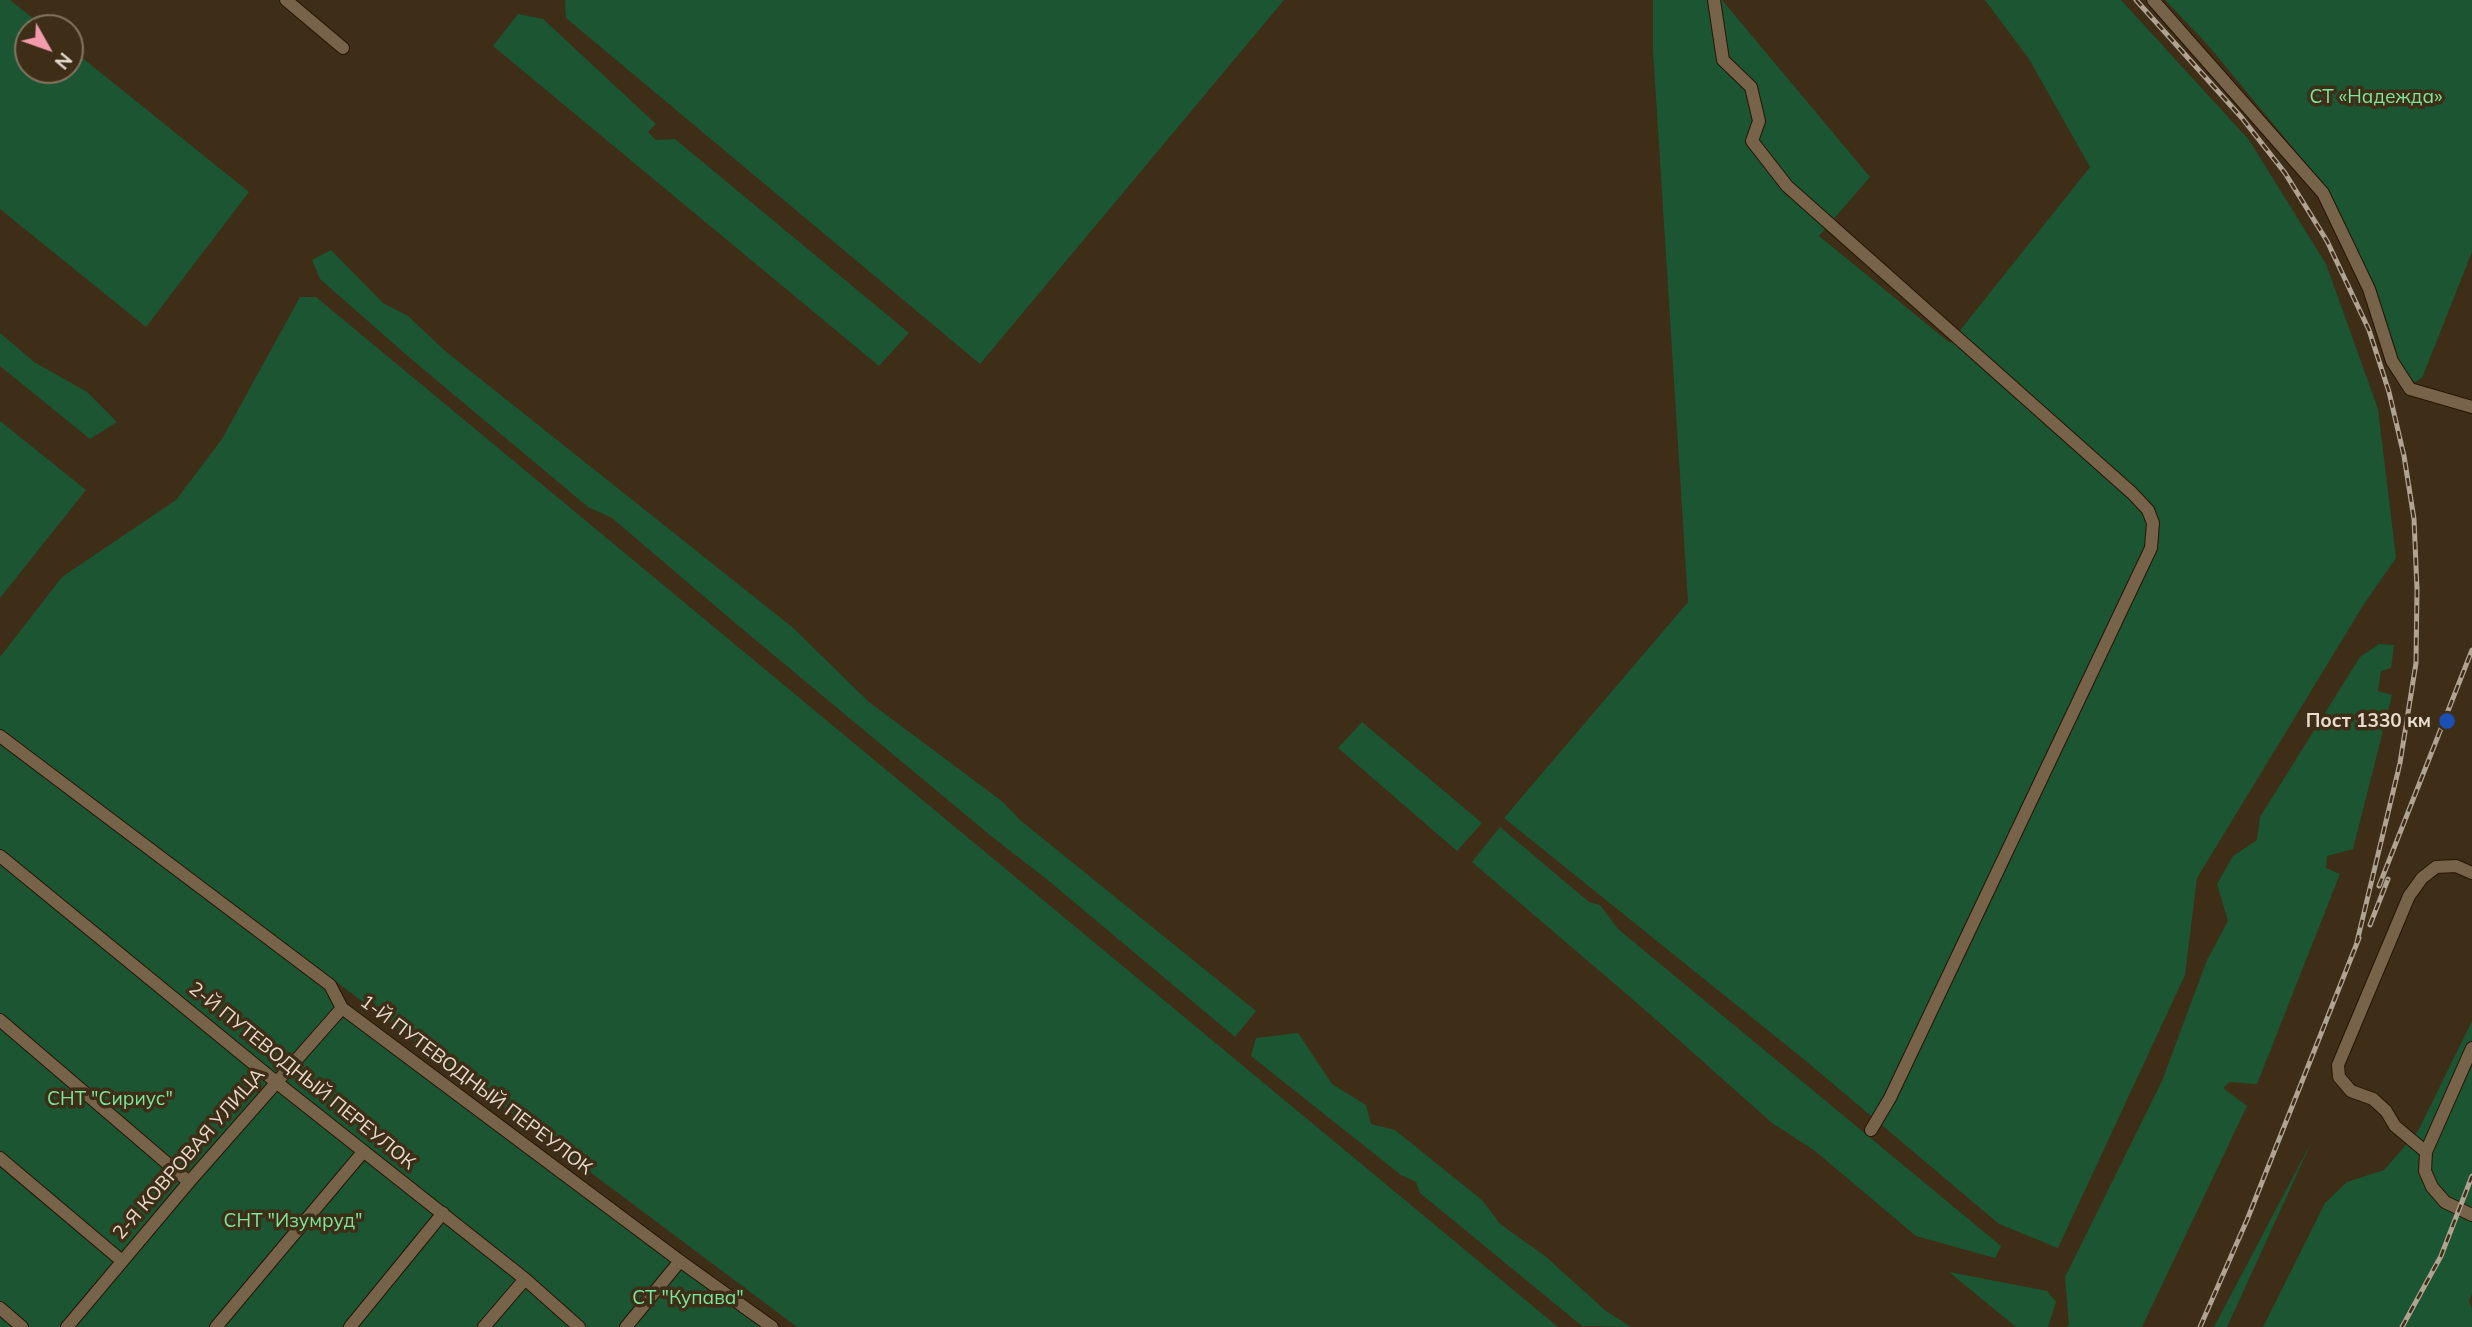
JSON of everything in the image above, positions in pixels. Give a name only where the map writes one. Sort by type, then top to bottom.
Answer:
[{"type":"street","points":[[286,0],[343,48]]},
{"type":"street","points":[[1714,0],[1723,60],[1751,88],[1759,121],[1752,141],[1787,186],[2132,493],[2148,510],[2153,523],[2151,548],[1890,1098],[1871,1130]]},
{"type":"street","points":[[2153,0],[2323,193],[2369,289],[2392,361],[2410,389],[2472,407]]},
{"type":"street","name":"1-Й ПУТЕВОДНЫЙ ПЕРЕУЛОК","points":[[0,736],[330,985],[342,1008],[772,1327]]},
{"type":"street","name":"2-Й ПУТЕВОДНЫЙ ПЕРЕУЛОК","points":[[0,856],[276,1082],[525,1279],[579,1327]]},
{"type":"street","points":[[2426,1152],[2395,1126],[2386,1111],[2373,1099],[2351,1091],[2339,1077],[2338,1065],[2409,896],[2422,878],[2436,867],[2456,866],[2472,873]]},
{"type":"street","name":"2-Я КОВРОВАЯ УЛИЦА","points":[[67,1327],[189,1182],[342,1008]]},
{"type":"street","points":[[0,1020],[189,1182]]},
{"type":"street","points":[[2472,1048],[2426,1152],[2425,1171],[2432,1187],[2445,1202],[2472,1215]]},
{"type":"street","points":[[216,1327],[363,1152]]},
{"type":"street","points":[[0,1158],[122,1261]]},
{"type":"street","points":[[349,1327],[443,1213]]},
{"type":"street","points":[[626,1327],[680,1261]]},
{"type":"street","points":[[484,1327],[525,1279]]},
{"type":"street","points":[[0,1308],[22,1327]]},
{"type":"green space","points":[[0,0],[10,0],[28,14],[14,14],[14,84],[84,84],[84,59],[249,192],[146,327],[0,209]]},
{"type":"green space","points":[[565,0],[1284,0],[980,364],[566,18]]},
{"type":"green space","points":[[1653,0],[1722,0],[1870,177],[1819,236],[1950,343],[2090,167],[2029,59],[1985,0],[2121,0],[2249,140],[2326,264],[2378,409],[2396,558],[2364,604],[2197,878],[2185,975],[2058,1248],[1999,1224],[1806,1061],[1504,818],[1688,602],[1653,50]]},
{"type":"green space","name":"СТ «Надежда»","points":[[2165,0],[2472,0],[2472,252],[2422,378],[2407,386],[2344,224],[2318,178],[2207,44]]},
{"type":"green space","points":[[518,14],[543,19],[656,124],[648,132],[656,140],[675,139],[909,333],[879,366],[493,46]]},
{"type":"green space","points":[[331,250],[383,303],[408,316],[444,350],[792,627],[869,702],[1003,802],[1020,820],[1256,1011],[1235,1037],[612,518],[588,507],[410,358],[320,279],[312,260]]},
{"type":"green space","points":[[300,297],[316,297],[1558,1327],[797,1327],[0,730],[0,657],[62,577],[176,500],[222,439]]},
{"type":"green space","points":[[0,333],[34,362],[87,392],[117,422],[90,439],[0,366]]},
{"type":"green space","points":[[0,421],[86,490],[0,598]]},
{"type":"green space","points":[[2379,644],[2394,645],[2391,668],[2381,671],[2378,691],[2392,695],[2353,849],[2327,856],[2326,868],[2340,874],[2257,1084],[2230,1082],[2223,1088],[2247,1106],[2142,1327],[2066,1327],[2069,1325],[2065,1277],[2162,1081],[2207,960],[2228,921],[2217,884],[2233,856],[2257,840],[2260,817],[2360,657]]},
{"type":"green space","points":[[1362,722],[1482,823],[1457,851],[1338,748]]},
{"type":"green space","points":[[0,741],[683,1257],[774,1327],[0,1327]]},
{"type":"green space","points":[[1500,827],[1589,902],[1600,905],[1618,929],[2001,1246],[1995,1258],[1916,1236],[1815,1151],[1772,1123],[1472,862]]},
{"type":"green space","points":[[2472,1021],[2472,1294],[2469,1301],[2472,1327],[2263,1327],[2325,1203],[2347,1182],[2384,1170],[2418,1131]]},
{"type":"green space","points":[[1298,1033],[1332,1084],[1366,1105],[1371,1124],[1395,1130],[1483,1201],[1500,1224],[1545,1256],[1606,1311],[1631,1327],[1582,1326],[1420,1193],[1416,1182],[1401,1175],[1251,1056],[1256,1038]]},
{"type":"green space","points":[[2312,1141],[2227,1327],[2214,1327]]},
{"type":"green space","points":[[1949,1272],[2047,1291],[2056,1302],[2048,1327],[2016,1327]]},
{"type":"railway","points":[[2136,0],[2242,118],[2285,173],[2327,241],[2369,330],[2389,392],[2404,456],[2414,519],[2416,663],[2400,763],[2356,946]]},
{"type":"railway","points":[[2379,886],[2472,650]]},
{"type":"railway","points":[[2370,925],[2388,879]]},
{"type":"railway","points":[[2200,1327],[2247,1220],[2359,938]]},
{"type":"railway","points":[[2402,1327],[2441,1256],[2472,1176]]},
{"type":"place","name":"Пост 1330 км","points":[[2447,721]]},
{"type":"park label","name":"СНТ \"Сириус\"","points":[[110,1099]]},
{"type":"park label","name":"СНТ \"Изумруд\"","points":[[293,1221]]},
{"type":"park label","name":"СТ \"Купава\"","points":[[688,1298]]}]
